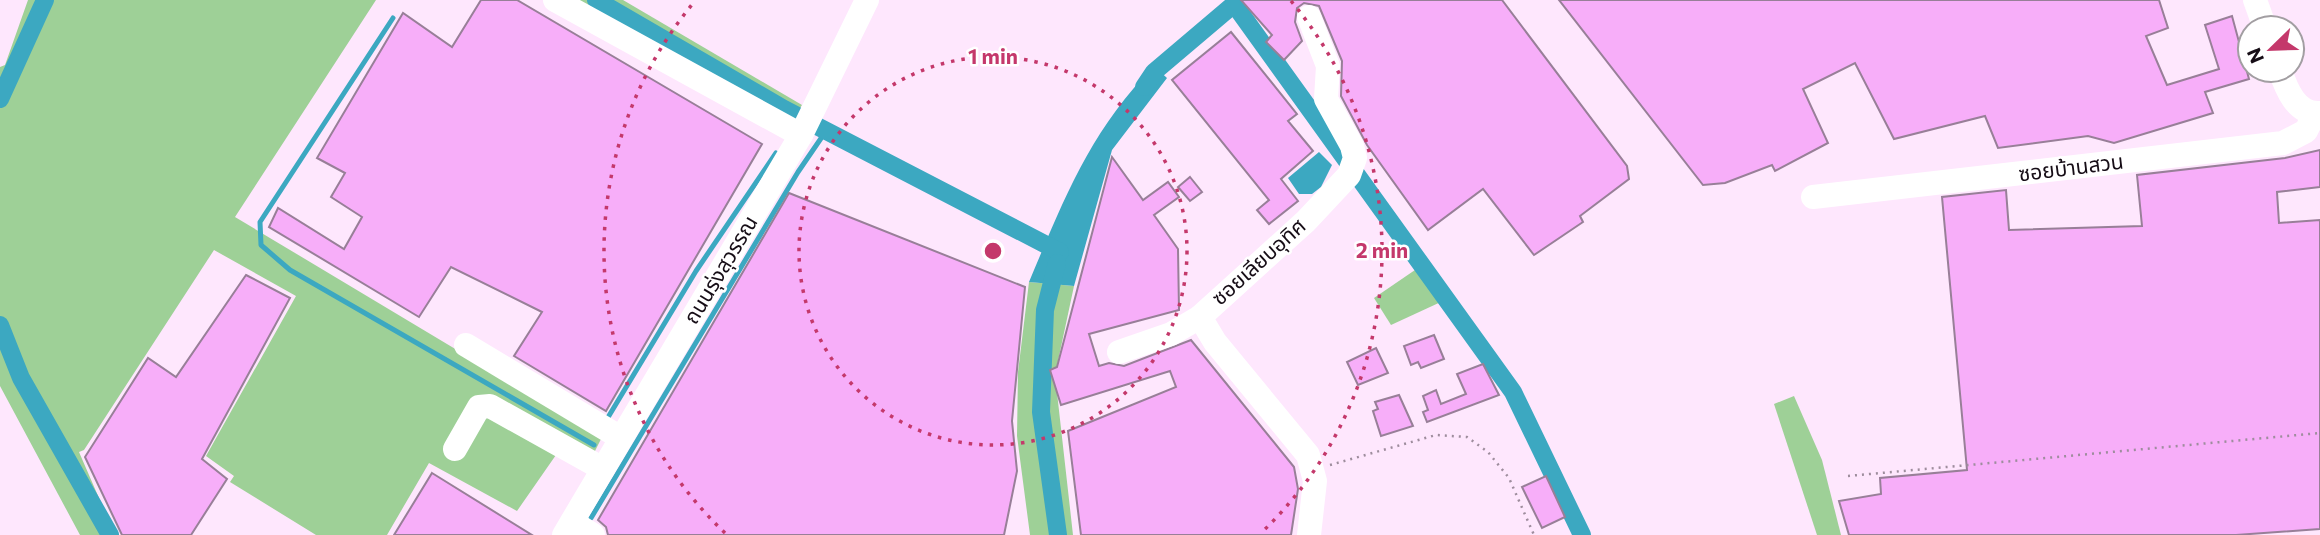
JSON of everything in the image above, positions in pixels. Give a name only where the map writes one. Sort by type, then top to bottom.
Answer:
[{"type":"street","points":[[555,0],[805,128]]},
{"type":"street","name":"ถนนรุ่งสุวรรณ","points":[[568,528],[805,128],[867,0]]},
{"type":"street","name":"ซอยเลียบอุทิศ","points":[[1309,17],[1328,66],[1326,99],[1352,146],[1352,167],[1306,221],[1200,317],[1215,342],[1308,455],[1314,470]]},
{"type":"street","points":[[2286,84],[2294,101],[2317,113]]},
{"type":"street","name":"ซอยบ้านสวน","points":[[1813,197],[2283,143],[2306,131],[2317,113]]},
{"type":"street","points":[[1119,352],[1171,334],[1200,317]]},
{"type":"street","points":[[466,345],[621,438]]},
{"type":"street","points":[[455,449],[479,407],[490,406],[603,469]]},
{"type":"street","points":[[1309,535],[1314,470]]},
{"type":"street","points":[[568,528],[593,535]]},
{"type":"path","points":[[1848,476],[2320,433]]},
{"type":"path","points":[[1314,470],[1436,435],[1467,438],[1488,452],[1509,478],[1534,535]]},
{"type":"green space","points":[[28,0],[376,0],[235,217],[602,437],[592,457],[565,442],[517,511],[429,463],[387,535],[316,535],[230,482],[234,476],[206,456],[296,296],[214,250],[84,450],[79,452],[115,535],[80,535],[0,386],[0,67],[5,65]]},
{"type":"green space","points":[[572,0],[623,0],[802,105],[791,122]]},
{"type":"green space","points":[[1415,270],[1443,301],[1391,325],[1374,298]]},
{"type":"green space","points":[[1029,282],[1074,286],[1055,375],[1073,535],[1030,535],[1017,436],[1018,372]]},
{"type":"green space","points":[[1794,396],[1822,460],[1841,535],[1817,535],[1774,404]]},
{"type":"water","points":[[1154,66],[1167,78],[1112,150],[1074,286],[1029,282],[1067,194],[1096,141],[1112,116]]},
{"type":"water","points":[[1319,152],[1332,165],[1321,187],[1312,194],[1299,194],[1288,178]]},
{"type":"building","points":[[481,0],[517,0],[762,144],[606,411],[514,356],[542,312],[451,267],[419,317],[269,227],[278,208],[344,249],[362,217],[331,197],[345,173],[317,158],[403,13],[452,47]]},
{"type":"building","points":[[1241,0],[1502,0],[1627,166],[1629,179],[1580,216],[1583,222],[1534,255],[1483,189],[1428,230],[1367,145],[1341,96],[1342,61],[1319,6],[1304,3],[1297,8],[1295,22],[1302,41],[1284,60],[1266,42],[1272,35]]},
{"type":"building","points":[[1559,0],[2159,0],[2168,28],[2146,36],[2167,85],[2219,69],[2205,25],[2232,16],[2236,31],[2236,83],[2205,92],[2213,113],[2114,143],[2088,136],[1998,148],[1985,116],[1894,139],[1855,63],[1803,89],[1828,143],[1775,171],[1772,165],[1725,183],[1703,185]]},
{"type":"building","points":[[1231,32],[1297,114],[1288,121],[1313,151],[1281,179],[1298,201],[1269,224],[1257,210],[1269,200],[1172,80]]},
{"type":"building","points":[[2320,150],[2320,187],[2277,192],[2279,223],[2320,220],[2320,529],[2236,535],[1849,535],[1839,501],[1881,494],[1880,478],[1967,470],[1942,197],[2006,190],[2009,230],[2142,226],[2137,175],[2285,158]]},
{"type":"building","points":[[1112,157],[1143,200],[1168,182],[1179,197],[1154,215],[1178,249],[1179,310],[1089,334],[1099,366],[1109,363],[1124,366],[1191,340],[1294,467],[1298,489],[1291,535],[1081,535],[1068,431],[1176,387],[1170,371],[1061,405],[1050,370],[1057,367]]},
{"type":"building","points":[[1190,177],[1202,192],[1190,201],[1178,187]]},
{"type":"building","points":[[789,193],[1025,287],[1012,421],[1017,471],[1004,535],[608,535],[606,527],[598,520]]},
{"type":"building","points":[[246,275],[290,298],[202,459],[227,479],[191,535],[122,535],[85,457],[148,358],[176,377]]},
{"type":"building","points":[[1434,335],[1444,359],[1421,368],[1418,362],[1411,365],[1404,346]]},
{"type":"building","points":[[1376,348],[1388,373],[1358,385],[1347,362]]},
{"type":"building","points":[[1483,364],[1499,395],[1427,422],[1423,412],[1428,410],[1423,396],[1436,390],[1441,404],[1466,394],[1457,374]]},
{"type":"building","points":[[1399,395],[1413,426],[1381,436],[1373,411],[1378,409],[1375,402]]},
{"type":"building","points":[[432,473],[532,535],[394,535]]},
{"type":"building","points":[[1546,476],[1565,517],[1542,528],[1522,487]]},
{"type":"waterway","points":[[0,99],[45,0]]},
{"type":"waterway","points":[[596,0],[784,109],[1060,252]]},
{"type":"waterway","points":[[1144,87],[1154,72],[1239,0]]},
{"type":"waterway","points":[[1234,4],[1513,392],[1582,535]]},
{"type":"waterway","points":[[393,18],[260,222],[261,245],[290,270],[594,445]]},
{"type":"waterway","points":[[591,518],[798,172],[826,131]]},
{"type":"waterway","points":[[607,419],[696,271],[776,153]]},
{"type":"waterway","points":[[1057,263],[1045,310],[1041,412],[1058,535]]},
{"type":"waterway","points":[[0,325],[21,378],[110,535]]}]
